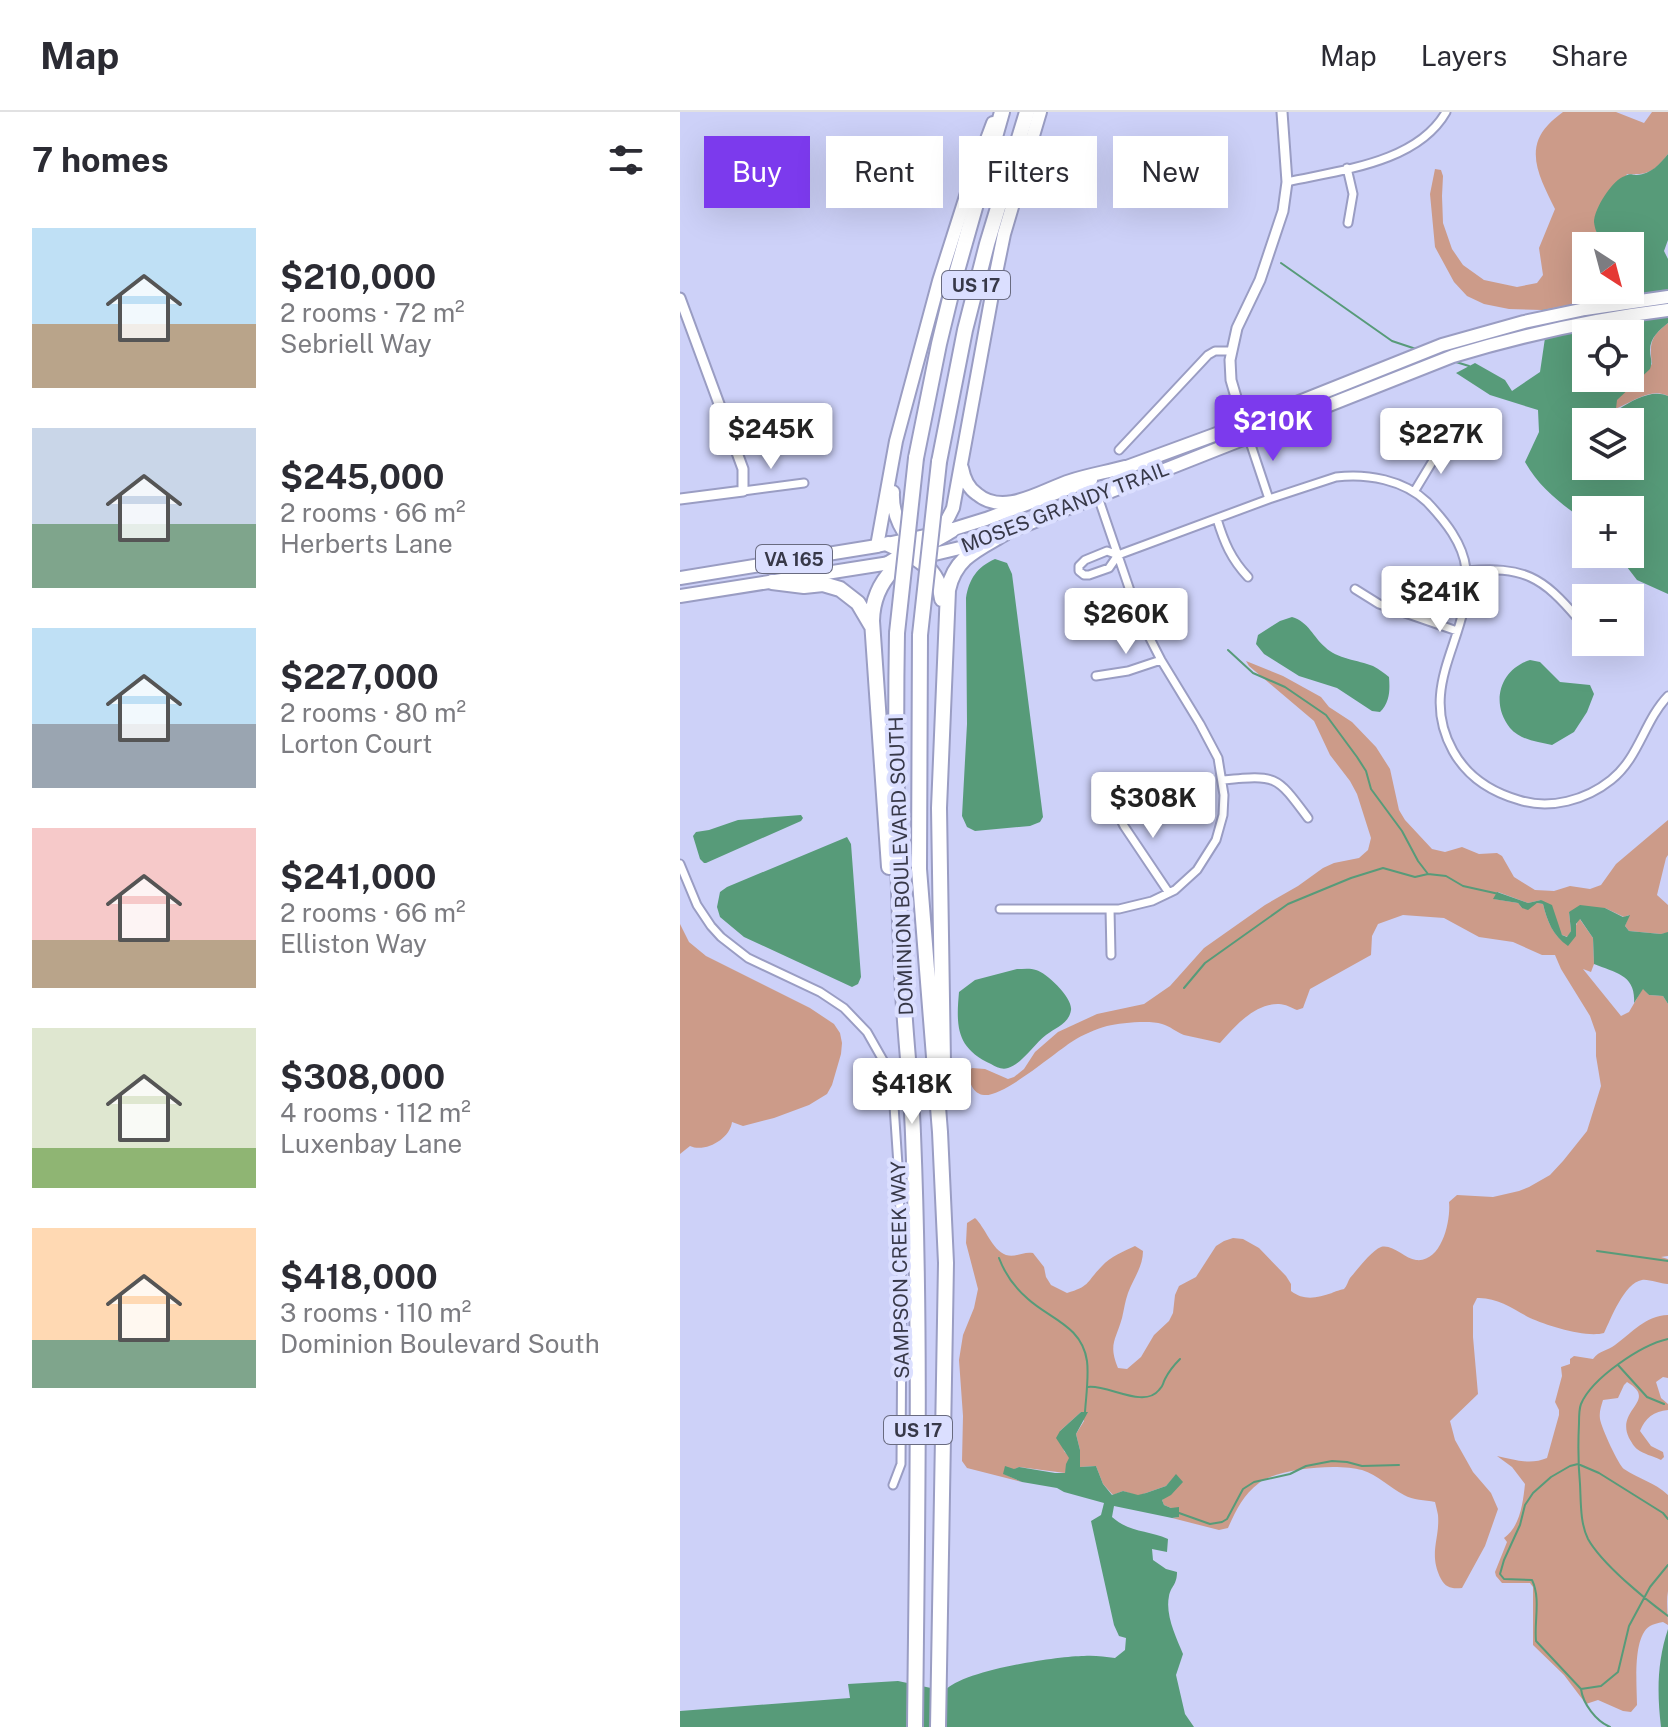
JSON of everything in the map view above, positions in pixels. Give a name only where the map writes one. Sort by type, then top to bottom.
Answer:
[{"type":"highway","name":"DOMINION BOULEVARD SOUTH","points":[[915,1727],[918,1432],[913,1132],[902,973],[895,767],[897,633],[916,458],[939,344],[999,112]]},
{"type":"highway","name":"DOMINION BOULEVARD SOUTH","points":[[938,1727],[946,1263],[942,1131],[919,869],[920,635],[939,462],[965,330],[1027,112]]},
{"type":"highway","points":[[902,973],[889,873],[872,614],[881,583],[915,552],[952,530]]},
{"type":"highway","points":[[942,1131],[939,808],[948,590],[955,569],[969,554],[1005,533]]},
{"type":"highway","points":[[882,545],[915,552],[933,572],[942,594],[945,643]]},
{"type":"highway","points":[[772,582],[804,586],[823,584],[840,589],[856,600],[870,623],[874,637]]},
{"type":"main road","points":[[882,545],[896,441],[939,281],[968,190],[999,112]]},
{"type":"main road","points":[[936,534],[947,522],[953,508],[1004,234],[1040,112]]},
{"type":"main road","name":"MOSES GRANDY TRAIL","points":[[915,552],[1005,533],[1098,497],[1442,345],[1585,309],[1668,297]]},
{"type":"main road","name":"MOSES GRANDY TRAIL","points":[[915,552],[936,534],[1125,467],[1246,430],[1453,356],[1591,321],[1668,310]]},
{"type":"main road","points":[[911,386],[892,498],[895,517],[915,552]]},
{"type":"main road","points":[[962,461],[964,478],[970,488],[984,499],[999,504],[1016,501],[1071,480],[1125,467]]},
{"type":"main road","name":"VA 165","points":[[680,578],[882,545]]},
{"type":"main road","name":"VA 165","points":[[680,596],[886,564],[915,552]]},
{"type":"street","points":[[1269,499],[1231,380],[1231,351],[1237,328],[1271,251],[1283,211],[1287,182],[1282,112]]},
{"type":"street","points":[[1287,182],[1401,153],[1416,145],[1446,112]]},
{"type":"street","points":[[1347,168],[1353,194],[1348,223]]},
{"type":"street","points":[[680,298],[743,469],[743,491]]},
{"type":"street","points":[[1119,450],[1208,355],[1215,351],[1231,351]]},
{"type":"street","points":[[1414,492],[1443,444]]},
{"type":"street","points":[[1118,555],[1107,551],[1085,560],[1079,571],[1089,575],[1109,568],[1118,555],[1325,480],[1347,476],[1390,481],[1424,500],[1452,532],[1464,561],[1466,597],[1445,666],[1440,710],[1446,736],[1457,758],[1472,775],[1492,790],[1514,799],[1537,804],[1577,799],[1600,788],[1623,768],[1656,709],[1668,696]]},
{"type":"street","points":[[680,499],[804,483]]},
{"type":"street","points":[[1000,909],[1110,909],[1142,904],[1169,893],[1197,870],[1216,840],[1223,815],[1223,780],[1213,748],[1139,617],[1098,497]]},
{"type":"street","points":[[1217,519],[1228,552],[1248,577]]},
{"type":"street","points":[[1466,571],[1498,569],[1528,576],[1550,588],[1572,612]]},
{"type":"street","points":[[1355,589],[1379,604],[1457,631]]},
{"type":"street","points":[[1096,676],[1128,671],[1161,660]]},
{"type":"street","points":[[1223,780],[1265,777],[1277,782],[1286,788],[1308,818]]},
{"type":"street","points":[[1114,796],[1124,826],[1169,893]]},
{"type":"street","name":"SAMPSON CREEK WAY","points":[[680,864],[697,905],[721,937],[748,958],[820,992],[844,1008],[867,1032],[888,1072],[896,1116],[902,1296],[901,1464],[893,1485]]},
{"type":"street","points":[[1110,909],[1111,955]]},
{"type":"shaded area","points":[[1563,112],[1616,112],[1644,123],[1652,112],[1668,112],[1668,154],[1651,171],[1627,174],[1596,232],[1572,232],[1574,304],[1542,310],[1509,309],[1484,304],[1467,296],[1454,282],[1435,247],[1430,194],[1435,169],[1441,170],[1443,176],[1443,223],[1452,249],[1463,265],[1484,280],[1517,287],[1537,283],[1543,275],[1539,248],[1555,209],[1537,167],[1536,156],[1537,145],[1548,125]]},
{"type":"shaded area","points":[[1668,154],[1668,240],[1664,251],[1668,259],[1668,323],[1658,331],[1652,342],[1650,369],[1644,375],[1644,320],[1572,320],[1572,392],[1626,392],[1617,400],[1616,408],[1572,408],[1572,480],[1644,480],[1644,408],[1621,408],[1649,395],[1668,396],[1668,594],[1637,580],[1628,568],[1644,568],[1644,496],[1572,496],[1572,511],[1538,481],[1525,462],[1539,432],[1538,410],[1490,395],[1456,373],[1475,363],[1505,380],[1512,391],[1540,372],[1545,338],[1542,310],[1576,304],[1644,304],[1644,232],[1597,232],[1594,222],[1597,210],[1615,183],[1629,175],[1647,173]]},
{"type":"shaded area","points":[[1668,323],[1668,396],[1655,393],[1615,408],[1616,400],[1624,392],[1644,392],[1644,372],[1652,364],[1652,340]]},
{"type":"shaded area","points":[[995,559],[1007,563],[1012,574],[1043,817],[1040,822],[1030,826],[975,831],[967,827],[962,816],[967,724],[966,598],[975,574]]},
{"type":"shaded area","points":[[1292,617],[1307,626],[1330,651],[1373,666],[1389,677],[1389,696],[1380,712],[1372,711],[1337,688],[1299,676],[1264,654],[1256,644],[1258,635]]},
{"type":"shaded area","points":[[1530,660],[1540,662],[1560,682],[1590,685],[1594,694],[1574,732],[1552,745],[1514,732],[1500,708],[1501,688],[1505,679],[1520,664]]},
{"type":"shaded area","points":[[1246,661],[1283,676],[1321,697],[1329,707],[1352,722],[1376,747],[1390,769],[1399,810],[1405,820],[1432,849],[1445,852],[1462,847],[1479,854],[1497,853],[1514,877],[1535,890],[1554,891],[1570,886],[1590,889],[1601,885],[1616,864],[1668,820],[1668,855],[1657,895],[1668,905],[1668,933],[1629,931],[1625,926],[1629,915],[1624,917],[1605,908],[1569,912],[1571,931],[1568,937],[1562,935],[1541,900],[1528,903],[1498,892],[1494,899],[1518,903],[1522,908],[1543,904],[1551,928],[1568,945],[1579,918],[1593,938],[1594,964],[1591,972],[1583,969],[1621,1016],[1629,1012],[1643,988],[1649,995],[1663,996],[1668,1004],[1668,1256],[1661,1257],[1668,1259],[1668,1284],[1645,1280],[1635,1283],[1619,1302],[1604,1333],[1596,1334],[1557,1328],[1498,1302],[1477,1298],[1473,1306],[1473,1337],[1478,1394],[1450,1421],[1455,1440],[1473,1472],[1491,1493],[1498,1509],[1485,1546],[1462,1588],[1447,1586],[1437,1570],[1438,1515],[1435,1502],[1408,1497],[1362,1470],[1309,1468],[1268,1478],[1244,1498],[1228,1528],[1219,1530],[1172,1518],[1179,1517],[1162,1500],[1182,1482],[1176,1475],[1166,1486],[1138,1496],[1123,1491],[1113,1495],[1103,1484],[1096,1466],[1080,1467],[1076,1434],[1084,1421],[1081,1412],[1060,1431],[1064,1451],[1070,1458],[1065,1473],[1019,1467],[1004,1474],[1022,1482],[967,1468],[962,1461],[959,1360],[963,1335],[978,1289],[966,1243],[967,1223],[975,1218],[1001,1252],[1010,1256],[1033,1253],[1044,1267],[1051,1285],[1067,1293],[1084,1286],[1117,1254],[1135,1246],[1143,1251],[1113,1347],[1118,1368],[1127,1369],[1141,1357],[1154,1335],[1169,1321],[1179,1286],[1196,1277],[1216,1246],[1224,1241],[1243,1239],[1259,1248],[1286,1276],[1291,1291],[1296,1294],[1311,1298],[1326,1295],[1344,1289],[1364,1261],[1381,1247],[1416,1260],[1432,1255],[1443,1239],[1449,1202],[1457,1195],[1493,1197],[1529,1187],[1550,1175],[1587,1131],[1601,1086],[1596,1033],[1590,1016],[1555,955],[1542,955],[1513,942],[1479,937],[1444,918],[1403,915],[1378,924],[1372,936],[1371,955],[1310,989],[1303,1008],[1297,1010],[1279,1004],[1262,1007],[1246,1017],[1220,1043],[1184,1035],[1156,1023],[1107,1026],[1077,1039],[1004,1089],[984,1095],[974,1090],[968,1072],[972,1068],[985,1069],[1008,1079],[1014,1077],[1024,1069],[1035,1052],[1058,1032],[1097,1014],[1144,1004],[1170,986],[1204,948],[1265,905],[1323,868],[1359,858],[1368,850],[1371,838],[1357,794],[1330,755],[1314,721]]},
{"type":"shaded area","points":[[801,815],[801,821],[706,863],[700,859],[693,836],[696,832],[738,820]]},
{"type":"shaded area","points":[[847,837],[851,844],[861,977],[858,984],[852,987],[744,937],[720,917],[717,907],[720,892],[727,887]]},
{"type":"shaded area","points":[[1497,892],[1528,903],[1541,900],[1552,905],[1562,935],[1567,937],[1571,931],[1569,912],[1580,905],[1605,908],[1623,917],[1630,915],[1625,926],[1629,931],[1668,932],[1668,1004],[1663,996],[1649,995],[1643,989],[1634,1003],[1632,986],[1623,976],[1594,964],[1593,938],[1580,919],[1576,924],[1576,936],[1568,946],[1551,928],[1543,904],[1537,903],[1528,910],[1518,903],[1493,899]]},
{"type":"shaded area","points":[[680,924],[689,942],[706,956],[810,1008],[834,1024],[842,1043],[827,1094],[809,1105],[774,1118],[743,1126],[732,1122],[727,1134],[716,1143],[703,1148],[690,1146],[680,1154]]},
{"type":"shaded area","points":[[1017,969],[1041,972],[1064,993],[1071,1010],[1065,1022],[1041,1039],[1018,1062],[1001,1068],[979,1058],[965,1043],[959,1026],[959,992],[975,980]]},
{"type":"shaded area","points":[[1668,1315],[1668,1378],[1663,1377],[1656,1382],[1668,1410],[1651,1416],[1640,1431],[1651,1446],[1663,1452],[1664,1457],[1661,1460],[1642,1452],[1629,1438],[1627,1420],[1639,1395],[1627,1382],[1618,1398],[1603,1400],[1600,1414],[1607,1438],[1624,1469],[1668,1495],[1668,1625],[1663,1622],[1651,1625],[1640,1640],[1637,1705],[1631,1712],[1598,1700],[1586,1704],[1564,1675],[1533,1645],[1533,1587],[1530,1583],[1502,1583],[1496,1576],[1507,1542],[1504,1538],[1514,1528],[1520,1514],[1525,1484],[1512,1467],[1497,1456],[1529,1461],[1547,1458],[1559,1415],[1555,1402],[1562,1376],[1561,1367],[1570,1364],[1574,1356],[1593,1359],[1646,1322]]},
{"type":"shaded area","points":[[1081,1412],[1088,1412],[1076,1434],[1080,1467],[1096,1466],[1103,1484],[1112,1495],[1123,1491],[1138,1495],[1146,1493],[1166,1486],[1176,1474],[1183,1482],[1162,1500],[1164,1505],[1171,1508],[1179,1507],[1179,1517],[1114,1506],[1112,1517],[1132,1529],[1168,1539],[1167,1552],[1152,1549],[1153,1560],[1177,1572],[1169,1596],[1172,1626],[1183,1654],[1176,1675],[1185,1714],[1194,1727],[680,1727],[680,1711],[850,1698],[848,1684],[898,1681],[945,1691],[969,1677],[1010,1666],[1071,1657],[1115,1658],[1125,1650],[1126,1638],[1119,1636],[1114,1625],[1091,1521],[1101,1515],[1104,1503],[1057,1488],[1022,1482],[1003,1474],[1005,1466],[1065,1473],[1069,1458],[1056,1438]]},
{"type":"shaded area","points":[[1668,1629],[1668,1727],[1661,1727],[1659,1678]]},
{"type":"waterway","points":[[1281,263],[1392,341],[1416,349]]},
{"type":"waterway","points":[[1456,362],[1469,366]]},
{"type":"waterway","points":[[1228,650],[1253,673],[1285,687],[1326,715],[1366,771],[1371,789],[1428,874],[1446,876],[1463,886],[1499,894]]},
{"type":"waterway","points":[[1184,988],[1205,963],[1288,904],[1383,868],[1415,877],[1428,874]]},
{"type":"waterway","points":[[1597,1251],[1668,1261]]},
{"type":"waterway","points":[[999,1258],[1007,1275],[1023,1295],[1064,1324],[1079,1339],[1088,1367],[1085,1412]]},
{"type":"waterway","points":[[1668,1339],[1618,1364],[1595,1384],[1581,1404],[1578,1446],[1581,1512],[1588,1539],[1613,1570],[1668,1616]]},
{"type":"waterway","points":[[1088,1387],[1135,1397],[1152,1395],[1162,1387],[1168,1373],[1180,1359]]},
{"type":"waterway","points":[[1618,1365],[1647,1397],[1664,1404]]},
{"type":"waterway","points":[[1179,1513],[1210,1524],[1222,1522],[1227,1519],[1243,1489],[1254,1482],[1290,1474],[1306,1466],[1332,1461],[1362,1466],[1399,1465]]},
{"type":"waterway","points":[[1668,1519],[1599,1473],[1578,1464],[1570,1466],[1551,1477],[1525,1505],[1500,1574],[1504,1579],[1532,1580],[1537,1602],[1536,1641],[1581,1689],[1601,1686],[1618,1672],[1629,1626],[1650,1587],[1668,1565]]},
{"type":"waterway","points":[[1581,1689],[1591,1711],[1610,1727]]}]
